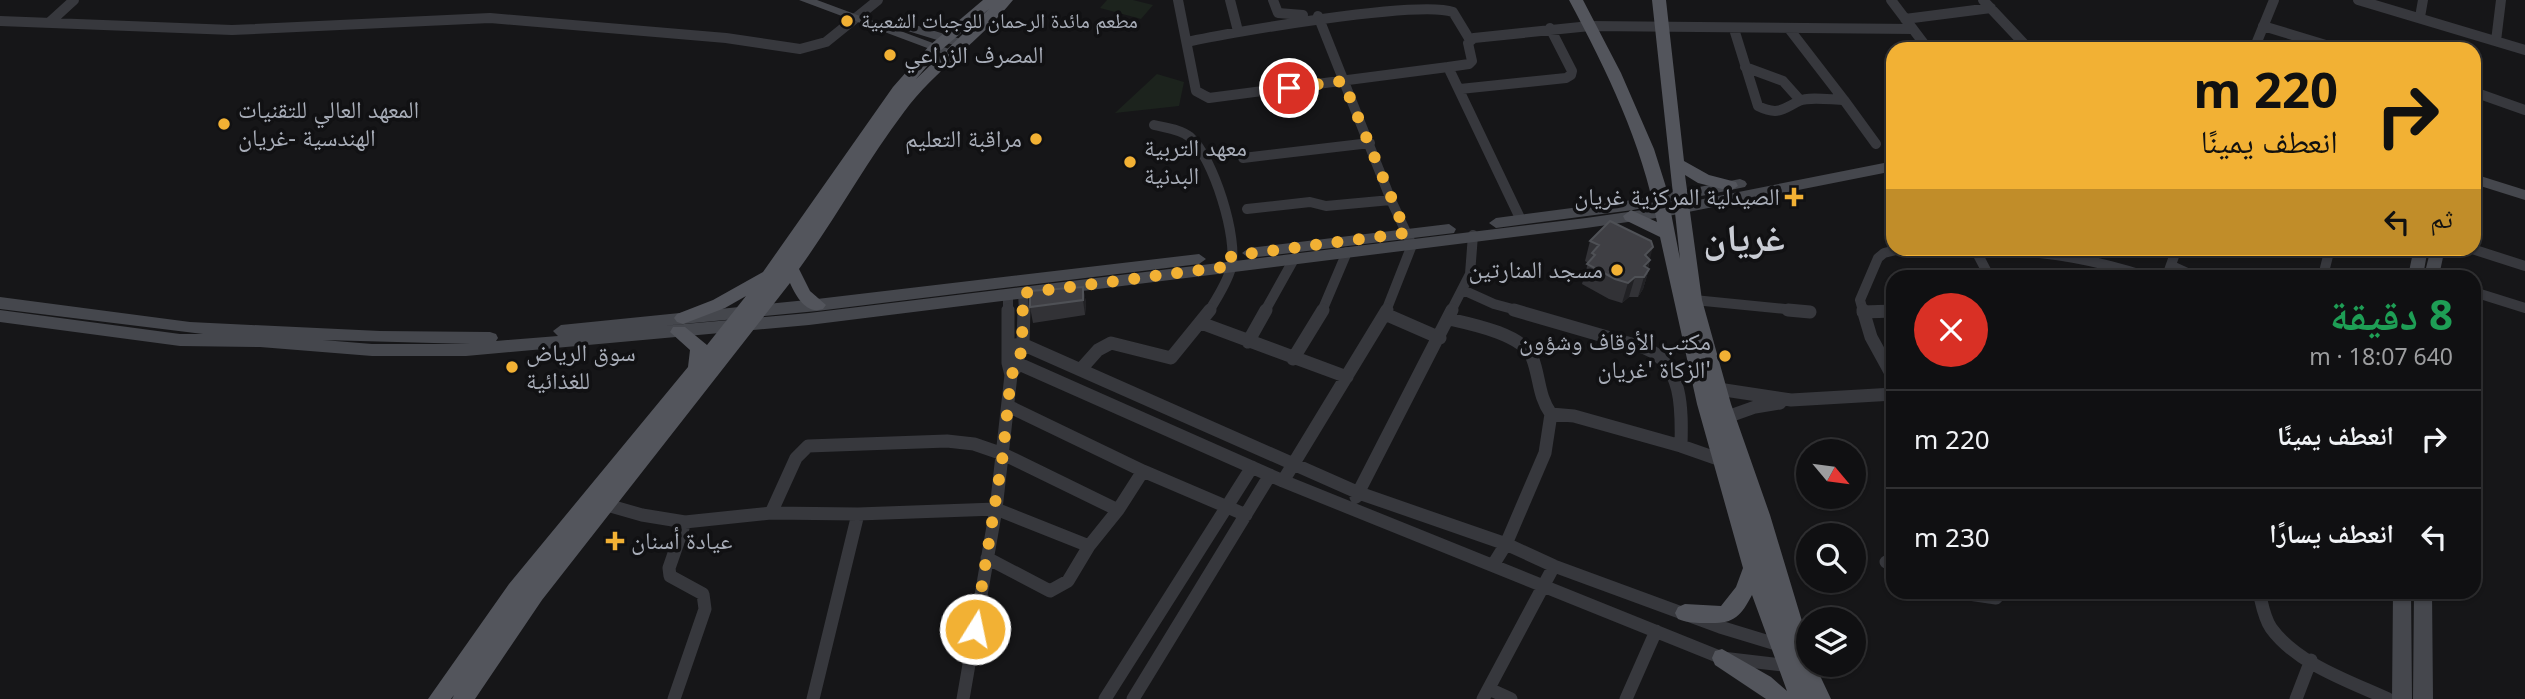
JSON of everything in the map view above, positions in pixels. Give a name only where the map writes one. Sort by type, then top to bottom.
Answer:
[{"type":"main road","points":[[806,0],[948,45]]},
{"type":"main road","points":[[828,0],[860,15]]},
{"type":"main road","points":[[463,699],[536,594],[607,505],[783,270],[864,153],[948,45],[991,0]]},
{"type":"main road","points":[[948,45],[1006,0]]},
{"type":"main road","points":[[1576,0],[1671,204],[1694,300],[1792,657],[1801,699]]},
{"type":"main road","points":[[1659,0],[1676,157],[1667,233],[1680,301],[1721,460],[1754,566],[1792,657],[1820,699]]},
{"type":"main road","points":[[1647,150],[1676,157],[1704,180],[1730,186]]},
{"type":"main road","points":[[439,699],[516,590],[697,369],[746,319],[817,306],[1631,216],[1730,186],[1886,157]]},
{"type":"main road","points":[[1482,231],[1520,218],[1671,204],[1886,167]]},
{"type":"main road","points":[[2481,181],[2525,195]]},
{"type":"main road","points":[[1631,216],[1667,233]]},
{"type":"main road","points":[[0,303],[372,350],[470,345],[1016,294],[1231,261],[1294,259],[1347,252],[1409,239]]},
{"type":"main road","points":[[783,270],[817,306]]},
{"type":"main road","points":[[681,325],[783,270]]},
{"type":"main road","points":[[0,316],[180,340],[264,337]]},
{"type":"main road","points":[[681,325],[699,347],[697,369]]},
{"type":"main road","points":[[1685,613],[1708,616],[1725,614],[1744,594],[1754,566]]},
{"type":"main road","points":[[2402,599],[2402,699]]},
{"type":"main road","points":[[2423,599],[2423,699]]},
{"type":"main road","points":[[1722,658],[1764,684],[1781,699]]},
{"type":"street","points":[[51,21],[74,0]]},
{"type":"street","points":[[0,21],[232,30],[489,18],[726,38],[800,49],[826,42],[878,0]]},
{"type":"street","points":[[1178,0],[1196,91],[1202,96],[1343,81],[1469,64],[1472,61],[1470,40],[1456,14],[1446,8],[1367,10],[1314,17],[1187,42]]},
{"type":"street","points":[[1230,0],[1238,31]]},
{"type":"street","points":[[1273,0],[1278,13],[1314,17]]},
{"type":"street","points":[[1891,0],[1923,42]]},
{"type":"street","points":[[2257,42],[2274,0]]},
{"type":"street","points":[[2358,0],[2525,50]]},
{"type":"street","points":[[2420,17],[2423,0]]},
{"type":"street","points":[[2496,41],[2501,0]]},
{"type":"street","points":[[1905,19],[1987,4],[2022,42]]},
{"type":"street","points":[[1133,699],[1246,515],[1276,478],[1295,464],[1385,314],[1409,239],[1314,17]]},
{"type":"street","points":[[1470,40],[1550,28],[1590,26],[1790,30],[1913,29]]},
{"type":"street","points":[[2263,26],[2315,42]]},
{"type":"street","points":[[1461,89],[1566,78],[1571,75],[1572,71],[1550,28]]},
{"type":"street","points":[[1734,29],[1758,106],[1763,109],[1786,110],[1795,107],[1800,100]]},
{"type":"street","points":[[1790,30],[1876,144]]},
{"type":"street","points":[[1448,67],[1461,89],[1520,218]]},
{"type":"street","points":[[1745,67],[1783,81],[1800,100],[1844,100]]},
{"type":"street","points":[[2481,94],[2525,110]]},
{"type":"street","points":[[1081,369],[1111,343],[1122,344],[1159,359],[1171,358],[1201,323],[1231,261],[1230,233],[1208,166],[1191,137],[1154,125]]},
{"type":"street","points":[[1243,158],[1370,143]]},
{"type":"street","points":[[1247,209],[1310,202],[1326,206],[1391,200]]},
{"type":"street","points":[[1350,508],[1463,290],[1482,231]]},
{"type":"street","points":[[1293,359],[1310,337],[1325,309],[1347,252]]},
{"type":"street","points":[[1886,252],[1878,258],[1862,293],[1863,312],[1871,337],[1886,364]]},
{"type":"street","points":[[2481,252],[2525,266]]},
{"type":"street","points":[[2061,256],[2122,270]]},
{"type":"street","points":[[1248,342],[1294,259]]},
{"type":"street","points":[[1463,290],[1494,304],[1645,348],[1660,355],[1668,366],[1681,408],[1681,446]]},
{"type":"street","points":[[963,699],[996,509],[1015,345],[1016,294]]},
{"type":"street","points":[[2481,294],[2525,308]]},
{"type":"street","points":[[1694,300],[1810,312]]},
{"type":"street","points":[[1863,312],[1886,312]]},
{"type":"street","points":[[1385,314],[1440,338]]},
{"type":"street","points":[[1449,319],[1471,323],[1527,347],[1532,357],[1537,389],[1551,414],[1545,453],[1506,544],[1493,565]]},
{"type":"street","points":[[1201,323],[1346,377]]},
{"type":"street","points":[[1015,345],[1081,369],[1359,493],[1506,544],[1554,566],[1685,613],[1792,657]]},
{"type":"street","points":[[1012,367],[1276,478],[1722,658],[1792,657]]},
{"type":"street","points":[[1718,389],[1791,400]]},
{"type":"street","points":[[1727,417],[1755,407],[1791,400],[1886,394]]},
{"type":"street","points":[[1007,406],[1143,471],[1246,515]]},
{"type":"street","points":[[1551,414],[1574,416],[1721,460]]},
{"type":"street","points":[[771,513],[796,458],[808,446],[947,441],[974,444],[1003,454],[1118,510]]},
{"type":"street","points":[[1105,699],[1252,467]]},
{"type":"street","points":[[987,558],[1050,591],[1058,591],[1066,586],[1089,546],[1118,510],[1143,471]]},
{"type":"street","points":[[607,505],[642,515],[685,522],[771,513],[858,514],[996,509],[1089,546]]},
{"type":"street","points":[[814,699],[858,514]]},
{"type":"street","points":[[674,699],[705,609],[703,594],[670,576],[669,568],[685,522]]},
{"type":"street","points":[[1511,699],[1486,694],[1554,566]]},
{"type":"street","points":[[2260,599],[2272,628],[2285,642],[2311,660],[2388,699]]},
{"type":"street","points":[[1626,699],[1656,631]]},
{"type":"street","points":[[2296,699],[2311,660]]},
{"type":"shaded area","points":[[1107,0],[1133,0],[1153,5],[1141,19],[1100,8]]},
{"type":"shaded area","points":[[1157,74],[1184,82],[1179,106],[1115,113]]},
{"type":"building","points":[[1610,221],[1651,241],[1653,247],[1645,255],[1650,260],[1644,266],[1649,269],[1644,277],[1635,277],[1628,283],[1587,264],[1599,245],[1590,241]]},
{"type":"building","points":[[1083,287],[1083,300],[1030,307],[1030,291]]},
{"type":"place","name":"مطعم مائدة الرحمان للوجبات الشعبية","points":[[847,21]]},
{"type":"place","name":"المصرف الزراعي","points":[[890,55]]},
{"type":"place","name":"المعهد العالي للتقنيات الهندسية -غريان","points":[[224,124]]},
{"type":"place","name":"مراقبة التعليم","points":[[1036,139]]},
{"type":"place","name":"معهد التربية البدنية","points":[[1130,162]]},
{"type":"place","name":"الصيدلية المركزية غريان","points":[[1794,197]]},
{"type":"place","name":"مسجد المنارتين","points":[[1617,270]]},
{"type":"place","name":"مكتب الأوقاف وشؤون الزكاة 'غريان'","points":[[1725,356]]},
{"type":"place","name":"سوق الرياض للغذائية","points":[[512,367]]},
{"type":"place","name":"عيادة أسنان","points":[[615,541]]},
{"type":"district","name":"غريان","points":[[1744,238]]},
{"type":"route","points":[[975,629],[996,509],[1011,375],[1019,364],[1022,344],[1023,293],[1232,266],[1231,256],[1406,233],[1343,81],[1289,88]]}]
